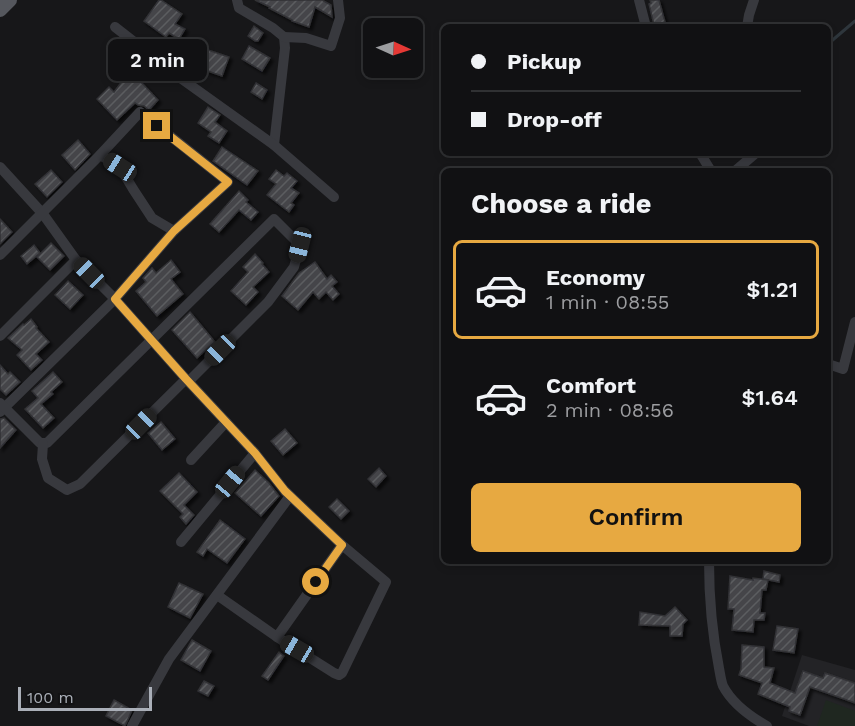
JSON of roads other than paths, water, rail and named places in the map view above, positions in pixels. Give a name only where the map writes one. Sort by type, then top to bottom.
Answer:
[{"type":"main road","points":[[0,10],[10,0]]},
{"type":"street","points":[[237,0],[239,8],[284,37],[306,38],[331,46],[340,18],[338,0]]},
{"type":"street","points":[[639,0],[645,24]]},
{"type":"street","points":[[748,24],[754,0]]},
{"type":"street","points":[[115,27],[179,77],[274,145],[334,197]]},
{"type":"street","points":[[274,145],[285,48],[284,37]]},
{"type":"street","points":[[0,255],[140,112],[228,182],[174,231],[115,299],[2,407],[43,444]]},
{"type":"street","points":[[100,155],[120,167],[152,218],[174,231]]},
{"type":"street","points":[[738,168],[752,156]]},
{"type":"street","points":[[0,167],[43,213],[76,260],[115,299],[255,453],[290,496],[342,545],[386,582],[339,675],[217,595]]},
{"type":"street","points":[[274,219],[300,245],[294,267],[268,302],[80,484],[67,490],[48,478],[42,459],[43,444],[47,443],[274,219]]},
{"type":"street","points":[[0,336],[76,260]]},
{"type":"street","points":[[831,365],[843,369],[855,322]]},
{"type":"street","points":[[191,460],[226,422]]},
{"type":"street","points":[[181,542],[255,453]]},
{"type":"street","points":[[132,726],[169,659],[290,496]]},
{"type":"street","points":[[278,637],[342,545]]},
{"type":"street","points":[[709,564],[715,640],[723,685],[734,701],[754,719],[767,726]]},
{"type":"waterway","points":[[831,41],[855,21]]}]
